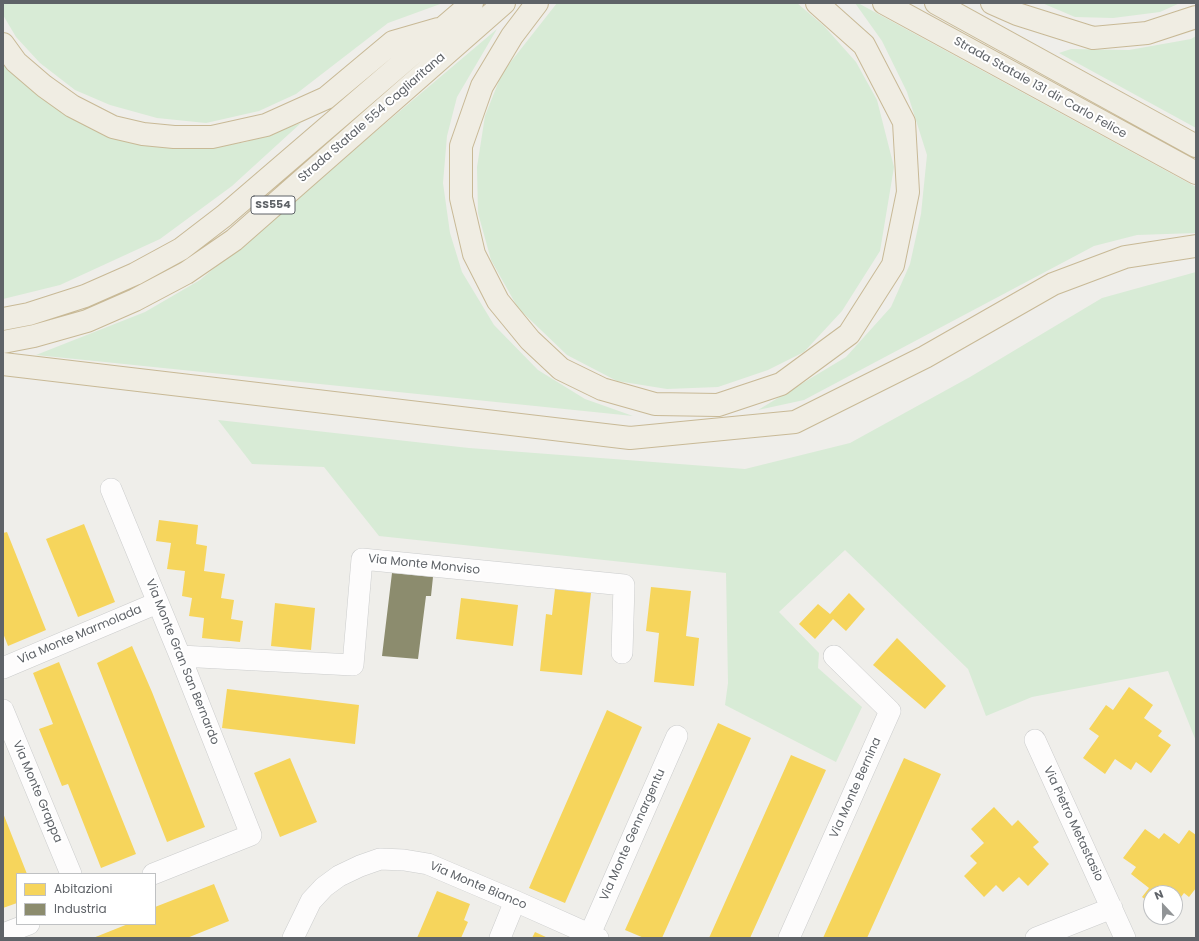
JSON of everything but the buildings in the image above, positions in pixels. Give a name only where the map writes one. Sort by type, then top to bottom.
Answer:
[{"type":"highway","name":"SS554","points":[[445,27],[472,3]]},
{"type":"highway","name":"Strada Statale 554 Cagliaritana","points":[[3,342],[34,336],[87,321],[135,300],[186,273],[234,240],[504,3]]},
{"type":"highway","points":[[537,3],[512,36],[482,86],[461,146],[461,198],[474,254],[498,301],[530,340],[561,368],[602,389],[655,404],[718,405],[781,384],[849,334],[893,265],[908,192],[904,122],[864,45],[817,3]]},
{"type":"highway","name":"Strada Statale 131 dir Carlo Felice","points":[[884,3],[1196,173]]},
{"type":"highway","name":"Strada Statale 131 dir Carlo Felice","points":[[936,3],[1196,146]]},
{"type":"highway","points":[[992,3],[1017,14],[1093,38],[1147,33],[1196,17]]},
{"type":"highway","points":[[3,44],[16,62],[44,86],[72,106],[113,126],[143,134],[174,138],[212,137],[266,125],[326,98],[393,42],[445,27]]},
{"type":"highway","name":"Strada Statale 554 Cagliaritana","points":[[3,318],[29,314],[85,296],[135,274],[181,249],[224,216],[445,27]]},
{"type":"highway","points":[[3,364],[630,438],[646,437],[795,422],[925,357],[1053,284],[1125,257],[1196,246]]},
{"type":"street","name":"Via Monte Gran San Bernardo","points":[[111,489],[180,656],[251,835],[156,873]]},
{"type":"street","name":"Via Monte Monviso","points":[[180,656],[353,665],[362,559],[624,585],[622,654]]},
{"type":"street","name":"Via Monte Marmolada","points":[[3,668],[157,603]]},
{"type":"street","name":"Via Monte Bernina","points":[[789,938],[890,711],[834,656]]},
{"type":"street","name":"Via Monte Grappa","points":[[3,710],[71,873]]},
{"type":"street","name":"Via Monte Gennargentu","points":[[594,936],[677,736]]},
{"type":"street","name":"Via Pietro Metastasio","points":[[1035,740],[1125,938]]},
{"type":"street","name":"Via Monte Bianco","points":[[293,938],[311,901],[324,887],[339,876],[380,859],[404,860],[428,864],[594,936]]},
{"type":"street","points":[[500,938],[516,901]]},
{"type":"street","points":[[1036,938],[1112,908]]},
{"type":"street","points":[[3,934],[26,925]]},
{"type":"green space","points":[[3,3],[443,3],[388,23],[296,94],[259,111],[206,123],[157,118],[110,105],[75,90],[40,63],[16,37],[3,15]]},
{"type":"green space","points":[[557,3],[797,3],[824,26],[856,62],[877,100],[894,167],[880,251],[842,311],[804,352],[768,370],[718,387],[667,389],[617,381],[567,355],[518,308],[491,260],[478,213],[477,167],[485,116],[502,73]]},
{"type":"green space","points":[[855,3],[858,3],[1196,187],[1196,233],[1137,235],[1094,246],[804,400],[758,410],[846,357],[891,307],[910,264],[921,214],[927,155],[907,92],[882,41]]},
{"type":"green space","points":[[1042,3],[1180,3],[1160,12],[1113,18],[1075,17]]},
{"type":"green space","points":[[497,29],[457,97],[447,136],[443,183],[450,233],[462,272],[494,325],[538,370],[585,399],[633,416],[36,355],[145,312],[200,280]]},
{"type":"green space","points":[[1196,36],[1196,128],[1059,53],[1071,49],[1129,50],[1191,39]]},
{"type":"green space","points":[[3,58],[107,133],[151,146],[202,149],[246,142],[301,123],[232,186],[160,239],[60,285],[3,299]]},
{"type":"green space","points":[[1196,272],[1196,741],[1168,671],[1032,697],[986,716],[968,669],[845,550],[779,612],[819,653],[818,668],[862,707],[836,762],[725,705],[728,683],[726,573],[379,536],[324,467],[252,464],[218,420],[469,448],[745,469],[850,443],[970,377],[1102,298]]}]
